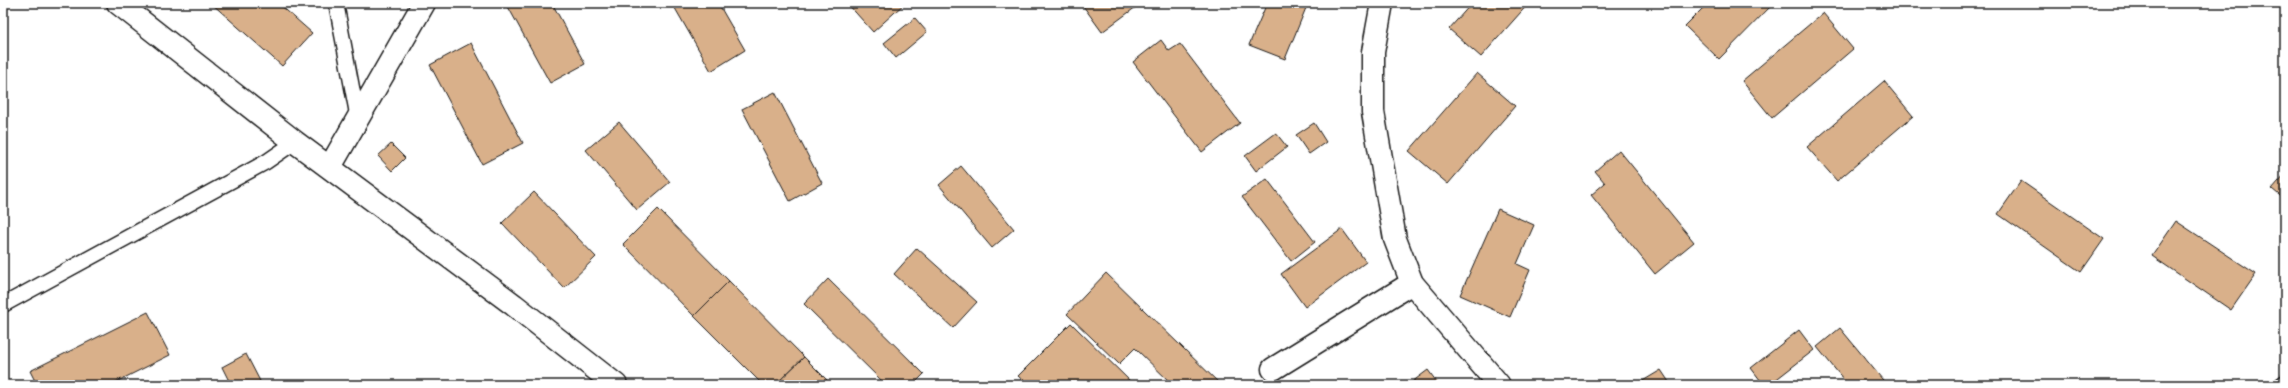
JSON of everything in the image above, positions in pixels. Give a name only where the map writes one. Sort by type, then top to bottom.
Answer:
[{"type":"street","points":[[118,3],[295,142],[616,385]]},
{"type":"street","points":[[330,167],[424,3]]},
{"type":"street","points":[[1382,3],[1373,52],[1373,112],[1395,239],[1412,283],[1499,385]]},
{"type":"street","points":[[1273,369],[1412,283]]},
{"type":"lane","points":[[336,3],[358,119]]},
{"type":"lane","points":[[3,305],[266,162],[295,142]]},
{"type":"lane","points":[[2281,385],[2285,382]]},
{"type":"building","points":[[211,3],[278,3],[312,33],[282,66]]},
{"type":"building","points":[[506,3],[552,3],[585,64],[550,83]]},
{"type":"building","points":[[672,3],[718,3],[745,50],[711,71]]},
{"type":"building","points":[[847,3],[905,3],[873,32]]},
{"type":"building","points":[[1081,3],[1133,3],[1136,7],[1102,32]]},
{"type":"building","points":[[1267,3],[1308,3],[1285,59],[1249,45]]},
{"type":"building","points":[[1472,3],[1529,3],[1481,57],[1449,29]]},
{"type":"building","points":[[1708,3],[1774,3],[1719,59],[1685,26]]},
{"type":"building","points":[[1823,13],[1853,49],[1772,118],[1742,81]]},
{"type":"building","points":[[915,18],[927,32],[896,58],[884,43]]},
{"type":"building","points":[[1161,40],[1169,51],[1180,44],[1240,123],[1202,152],[1133,62]]},
{"type":"building","points":[[471,43],[523,143],[482,164],[430,65]]},
{"type":"building","points":[[1477,73],[1515,106],[1448,184],[1409,151]]},
{"type":"building","points":[[1884,81],[1913,116],[1837,181],[1807,147]]},
{"type":"building","points":[[775,92],[822,183],[790,201],[742,109]]},
{"type":"building","points":[[619,122],[670,182],[637,210],[586,150]]},
{"type":"building","points":[[1314,123],[1326,142],[1309,154],[1296,135]]},
{"type":"building","points":[[1276,133],[1287,147],[1256,171],[1245,156]]},
{"type":"building","points":[[391,144],[405,158],[392,171],[378,156]]},
{"type":"building","points":[[1619,150],[1694,242],[1655,274],[1591,195],[1605,183],[1595,171]]},
{"type":"building","points":[[961,166],[1014,229],[992,248],[939,185]]},
{"type":"building","points":[[2285,174],[2285,200],[2272,189]]},
{"type":"building","points":[[1267,179],[1315,242],[1291,261],[1242,197]]},
{"type":"building","points":[[2021,181],[2104,239],[2081,272],[1998,214]]},
{"type":"building","points":[[534,192],[596,257],[564,288],[502,223]]},
{"type":"building","points":[[658,209],[729,281],[694,316],[623,244]]},
{"type":"building","points":[[1498,209],[1534,225],[1517,264],[1530,270],[1510,317],[1460,295]]},
{"type":"building","points":[[2176,221],[2256,274],[2231,310],[2152,256]]},
{"type":"building","points":[[1342,229],[1366,262],[1305,307],[1281,274]]},
{"type":"building","points":[[917,248],[977,302],[953,328],[894,274]]},
{"type":"building","points":[[1106,273],[1221,385],[1173,385],[1135,348],[1119,364],[1067,314]]},
{"type":"building","points":[[828,279],[924,374],[913,385],[886,385],[804,304]]},
{"type":"building","points":[[729,281],[804,357],[775,385],[763,385],[694,316]]},
{"type":"building","points":[[148,312],[170,355],[110,385],[37,385],[30,371]]},
{"type":"building","points":[[1071,323],[1134,385],[1028,385],[1018,376]]},
{"type":"building","points":[[1840,328],[1887,385],[1848,385],[1817,347]]},
{"type":"building","points":[[1799,330],[1814,350],[1769,385],[1764,385],[1751,368]]},
{"type":"building","points":[[246,354],[262,385],[231,385],[222,367]]},
{"type":"building","points":[[804,357],[832,385],[775,385]]},
{"type":"building","points":[[1428,370],[1439,385],[1408,385]]},
{"type":"building","points":[[1661,370],[1671,385],[1636,385]]}]
